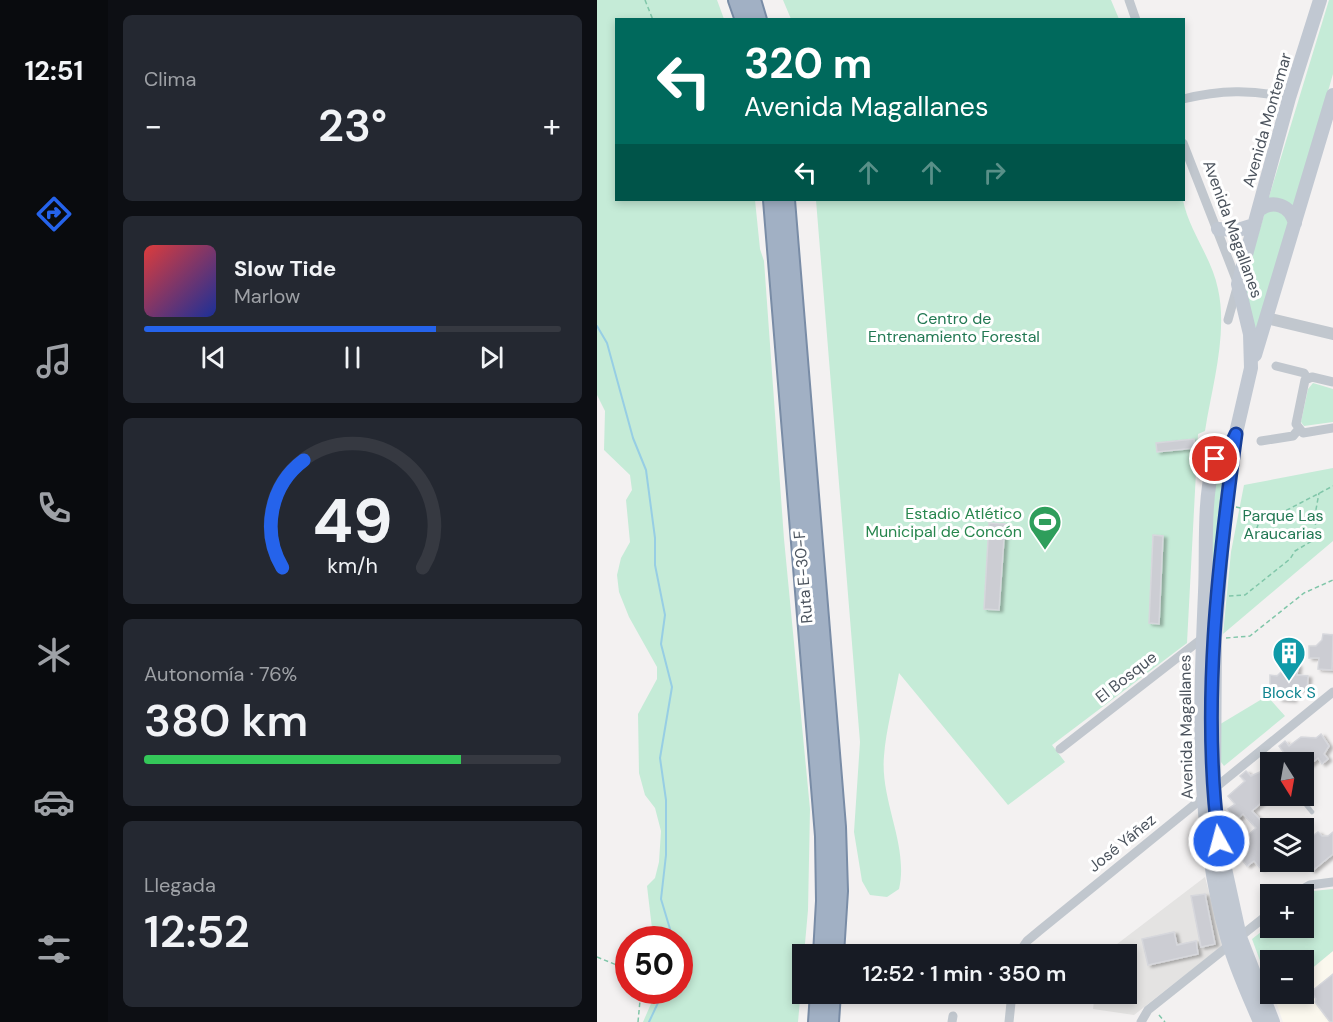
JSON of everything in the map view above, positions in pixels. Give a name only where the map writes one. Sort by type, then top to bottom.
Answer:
[{"type":"highway","points":[[737,0],[743,18]]},
{"type":"highway","points":[[752,0],[757,18]]},
{"type":"highway","name":"Ruta E-30-F","points":[[772,201],[824,836],[825,901],[823,944]]},
{"type":"highway","name":"Ruta E-30-F","points":[[786,201],[837,827],[839,891],[836,944]]},
{"type":"highway","points":[[817,1022],[818,1004]]},
{"type":"highway","points":[[830,1022],[831,1004]]},
{"type":"main road","name":"Avenida Montemar","points":[[1238,284],[1289,98],[1320,0]]},
{"type":"main road","points":[[1251,368],[1333,95]]},
{"type":"main road","points":[[1259,210],[1269,204],[1281,205],[1292,214],[1295,223]]},
{"type":"main road","points":[[1218,229],[1238,230],[1254,225]]},
{"type":"main road","name":"Avenida Magallanes","points":[[1238,284],[1250,334],[1251,368],[1236,434],[1217,594],[1209,637],[1214,787],[1235,941],[1273,1022]]},
{"type":"main road","name":"Avenida Magallanes","points":[[1236,434],[1229,449],[1215,459],[1212,471],[1209,637],[1202,797],[1212,873],[1260,1022]]},
{"type":"main road","points":[[1212,471],[1223,469],[1229,482]]},
{"type":"street","points":[[1129,0],[1135,18]]},
{"type":"street","points":[[1185,98],[1211,92],[1248,91],[1289,98]]},
{"type":"street","name":"Avenida Magallanes","points":[[1185,148],[1238,284]]},
{"type":"street","points":[[1228,320],[1238,284]]},
{"type":"street","points":[[1266,318],[1333,334]]},
{"type":"street","points":[[1276,366],[1304,373],[1308,378],[1333,382]]},
{"type":"street","points":[[1308,378],[1304,382],[1296,424],[1298,430],[1303,433],[1333,428]]},
{"type":"street","points":[[1261,441],[1293,436],[1298,430]]},
{"type":"street","name":"El Bosque","points":[[1060,750],[1209,637]]},
{"type":"street","name":"José Yáñez","points":[[1025,944],[1214,787],[1333,692]]},
{"type":"street","points":[[1314,885],[1333,882]]},
{"type":"street","points":[[1141,1022],[1150,1009],[1260,921]]},
{"type":"street","points":[[1009,1022],[1011,1004]]},
{"type":"lane","points":[[1306,806],[1311,812]]},
{"type":"path","points":[[645,0],[652,18]]},
{"type":"path","points":[[1254,536],[1259,522],[1333,486]]},
{"type":"path","points":[[1217,594],[1235,597],[1245,595],[1290,559],[1295,551],[1312,541],[1316,534],[1315,515],[1319,493]]},
{"type":"path","points":[[1226,504],[1253,513],[1279,512]]},
{"type":"path","points":[[1209,637],[1236,639],[1250,636],[1304,593],[1333,580]]},
{"type":"path","points":[[597,957],[615,964]]},
{"type":"path","points":[[638,1022],[640,1004]]},
{"type":"path","points":[[1150,1009],[1165,1022]]},
{"type":"shaded area","points":[[1205,877],[1223,945],[1134,1015],[1093,1009],[1094,1004],[1137,1004],[1137,944],[1117,944]]},
{"type":"shaded area","points":[[1333,951],[1333,1022],[1283,1022],[1277,1004],[1314,1004],[1314,967]]},
{"type":"green space","points":[[597,0],[717,0],[724,18],[615,18],[615,201],[755,201],[760,249],[764,261],[784,539],[810,809],[805,944],[792,944],[792,1004],[800,1004],[798,1022],[643,1022],[651,1004],[693,1004],[693,926],[652,926],[647,886],[655,878],[659,862],[661,831],[655,808],[645,795],[639,773],[638,714],[657,679],[657,667],[629,617],[619,592],[617,575],[621,558],[630,542],[626,500],[632,490],[630,475],[604,450],[605,411],[597,395]]},
{"type":"green space","points":[[783,0],[1111,0],[1119,18],[791,18]]},
{"type":"green space","points":[[1329,0],[1333,0],[1333,74],[1294,209],[1283,200],[1268,200]]},
{"type":"green space","name":"Centro de Entrenamiento Forestal","points":[[816,201],[1183,201],[1190,223],[1215,278],[1221,306],[1220,342],[1215,378],[1205,431],[1198,434],[1187,643],[1052,745],[1065,762],[1008,805],[899,673],[886,736],[884,773],[898,840],[901,873],[899,889],[887,897],[870,895],[862,881],[854,832],[860,742]]},
{"type":"green space","points":[[1275,208],[1289,220],[1256,331],[1243,285],[1265,212]]},
{"type":"green space","points":[[1313,383],[1333,389],[1333,422],[1304,426],[1301,422],[1308,389]]},
{"type":"green space","name":"Parque Las Araucarias","points":[[1333,468],[1333,541],[1223,634],[1231,552],[1244,485]]},
{"type":"green space","points":[[1216,476],[1224,477],[1212,627],[1207,627],[1211,521]]},
{"type":"green space","points":[[1267,696],[1285,716],[1224,766],[1221,762],[1217,726]]},
{"type":"green space","points":[[1333,889],[1333,951],[1314,967],[1314,950],[1260,950],[1260,961],[1252,939],[1260,933],[1260,938],[1314,938],[1314,891]]},
{"type":"building","points":[[1194,439],[1195,448],[1157,452],[1156,443]]},
{"type":"building","points":[[989,523],[1005,524],[999,610],[984,609]]},
{"type":"building","points":[[1153,535],[1163,536],[1159,624],[1149,623]]},
{"type":"building","points":[[1323,634],[1333,635],[1332,670],[1318,669],[1319,658],[1309,658],[1309,646],[1316,646],[1322,640]]},
{"type":"building","name":"Block S","points":[[1284,664],[1298,665],[1297,675],[1308,676],[1307,690],[1298,689],[1293,695],[1293,700],[1279,699],[1280,688],[1270,688],[1270,675],[1277,676],[1283,670]]},
{"type":"building","points":[[1321,734],[1329,746],[1324,754],[1328,759],[1322,764],[1318,758],[1314,761],[1314,752],[1284,752],[1279,746],[1285,741],[1289,746],[1301,737],[1316,738]]},
{"type":"building","points":[[1246,771],[1251,776],[1260,772],[1260,804],[1252,811],[1260,820],[1260,868],[1254,861],[1247,866],[1239,856],[1246,851],[1239,843],[1256,828],[1243,814],[1236,820],[1228,809],[1235,804],[1228,796],[1245,781],[1240,776]]},
{"type":"building","points":[[1318,832],[1322,836],[1328,836],[1333,832],[1333,854],[1314,869],[1314,835]]},
{"type":"building","points":[[1205,894],[1215,944],[1201,947],[1191,896]]},
{"type":"building","points":[[1174,932],[1177,945],[1196,941],[1198,954],[1148,965],[1142,939]]},
{"type":"building","points":[[1333,974],[1333,1022],[1330,1022],[1315,1002],[1314,990]]},
{"type":"waterway","points":[[597,326],[607,343],[633,438],[646,470],[655,538],[655,565],[665,615],[661,644],[672,687],[660,758],[666,800],[666,855],[661,899],[669,926]]},
{"type":"waterway","points":[[649,1022],[657,1004]]},
{"type":"place","name":"Estadio Atlético Municipal de Concón","points":[[1045,551]]},
{"type":"place","name":"Block S","points":[[1289,682]]},
{"type":"route","points":[[1215,459],[1229,449],[1236,434],[1223,533],[1215,638],[1214,787],[1219,841]]}]
